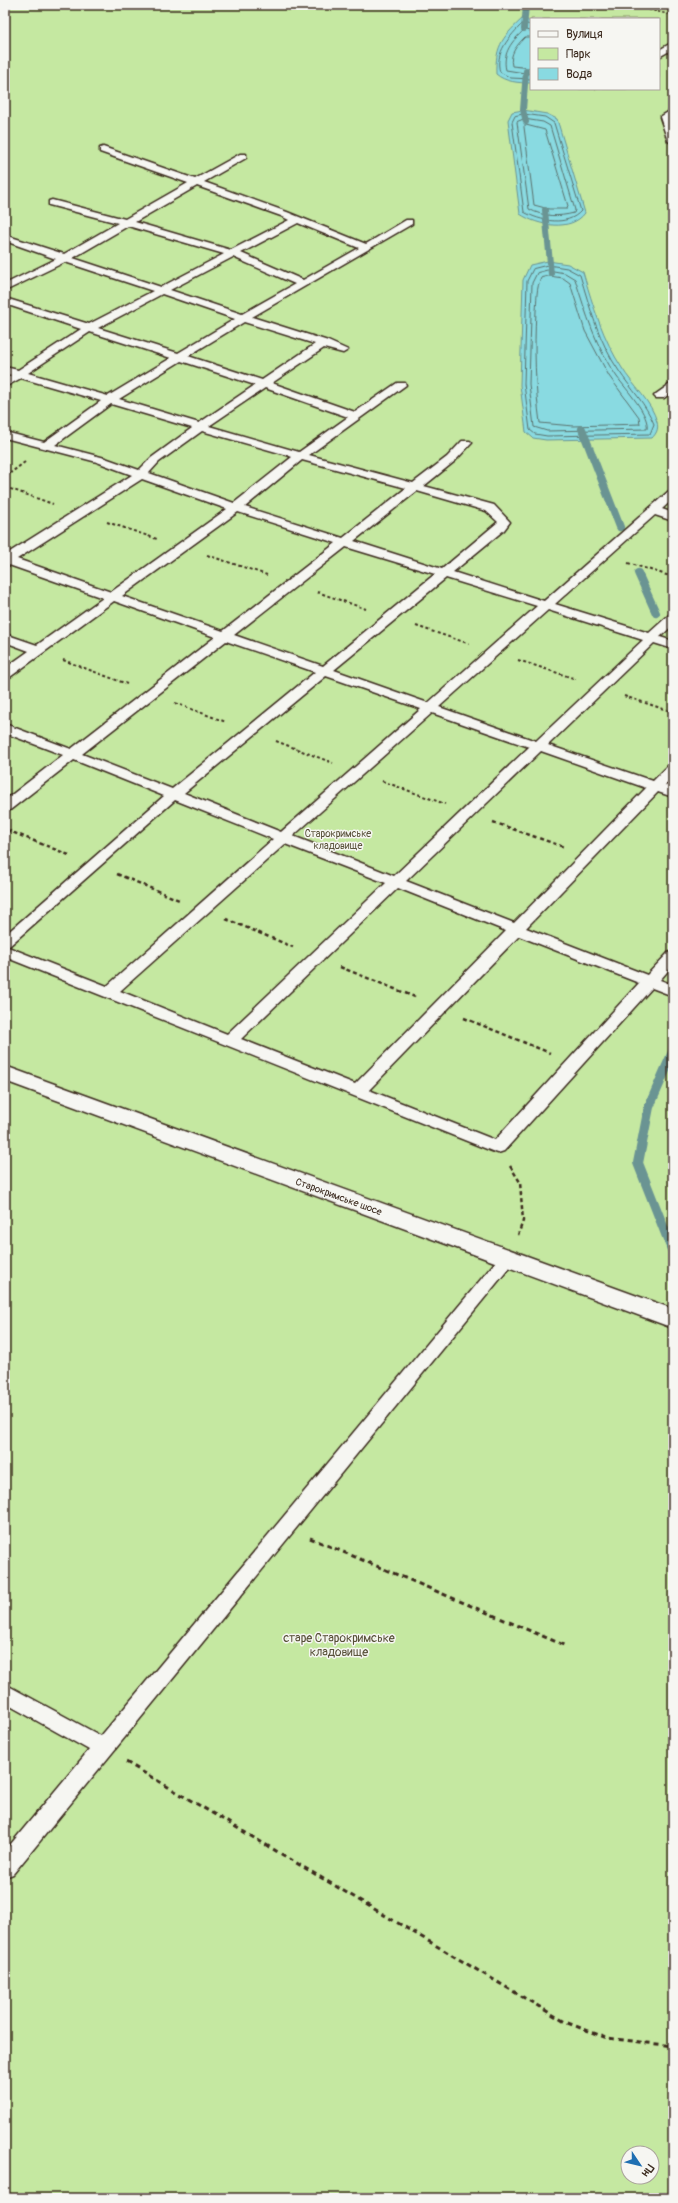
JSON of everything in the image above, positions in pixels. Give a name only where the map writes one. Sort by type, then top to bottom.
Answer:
[{"type":"street","name":"Старокримське шосе","points":[[5,1073],[673,1319]]},
{"type":"lane","points":[[660,53],[673,45]]},
{"type":"lane","points":[[660,54],[673,58]]},
{"type":"lane","points":[[673,112],[665,117],[671,131],[673,141]]},
{"type":"lane","points":[[103,150],[284,214],[367,248]]},
{"type":"lane","points":[[5,288],[65,258],[243,156]]},
{"type":"lane","points":[[52,203],[188,238],[231,253],[303,284]]},
{"type":"lane","points":[[5,384],[90,328],[296,220]]},
{"type":"lane","points":[[47,445],[110,400],[178,358],[243,318],[367,248],[409,222]]},
{"type":"lane","points":[[5,238],[343,350]]},
{"type":"lane","points":[[5,302],[331,406],[356,416]]},
{"type":"lane","points":[[6,561],[141,474],[155,460],[200,427],[261,384],[324,343]]},
{"type":"lane","points":[[5,370],[300,456],[490,508],[504,522],[500,527],[174,795],[5,943]]},
{"type":"lane","points":[[5,674],[236,508],[300,456],[401,385]]},
{"type":"lane","points":[[673,385],[660,396],[673,401]]},
{"type":"lane","points":[[5,435],[101,460],[236,508],[673,645]]},
{"type":"lane","points":[[5,808],[451,459],[466,444]]},
{"type":"lane","points":[[109,992],[673,493]]},
{"type":"lane","points":[[653,510],[673,516]]},
{"type":"lane","points":[[6,561],[673,793]]},
{"type":"lane","points":[[230,1040],[673,618]]},
{"type":"lane","points":[[5,638],[38,650]]},
{"type":"lane","points":[[5,728],[673,991]]},
{"type":"lane","points":[[358,1091],[673,768]]},
{"type":"lane","points":[[5,951],[498,1147],[673,956]]},
{"type":"lane","points":[[5,1867],[287,1528],[508,1258]]},
{"type":"lane","points":[[5,1692],[104,1748]]},
{"type":"path","points":[[627,5],[673,16]]},
{"type":"path","points":[[5,487],[80,514],[673,712]]},
{"type":"path","points":[[603,554],[673,577]]},
{"type":"path","points":[[38,650],[251,732],[587,856]]},
{"type":"path","points":[[5,828],[575,1063]]},
{"type":"path","points":[[498,1147],[520,1182],[523,1220],[508,1258]]},
{"type":"path","points":[[287,1528],[566,1646]]},
{"type":"path","points":[[104,1748],[565,2022],[606,2038],[673,2046]]},
{"type":"green space","points":[[5,5],[673,5],[673,2198],[5,2198]]},
{"type":"water","points":[[524,17],[530,22],[530,83],[508,80],[496,74],[499,48],[506,35]]},
{"type":"water","points":[[523,110],[547,114],[557,119],[585,213],[579,219],[571,223],[563,225],[545,224],[536,222],[520,214],[508,120],[512,112]]},
{"type":"water","points":[[548,261],[568,264],[583,272],[595,310],[609,346],[626,375],[647,401],[655,415],[658,427],[652,438],[546,440],[533,438],[526,432],[520,385],[523,280],[530,265]]},
{"type":"waterway","points":[[524,29],[526,5]]},
{"type":"waterway","points":[[526,71],[523,110],[526,122]]},
{"type":"waterway","points":[[545,210],[551,274]]},
{"type":"waterway","points":[[582,429],[620,527]]},
{"type":"waterway","points":[[638,573],[656,613]]},
{"type":"waterway","points":[[673,1052],[649,1107],[638,1163],[673,1252]]},
{"type":"park label","name":"Старокримське кладовище","points":[[338,838]]},
{"type":"park label","name":"старе Старокримське кладовище","points":[[339,1645]]}]
